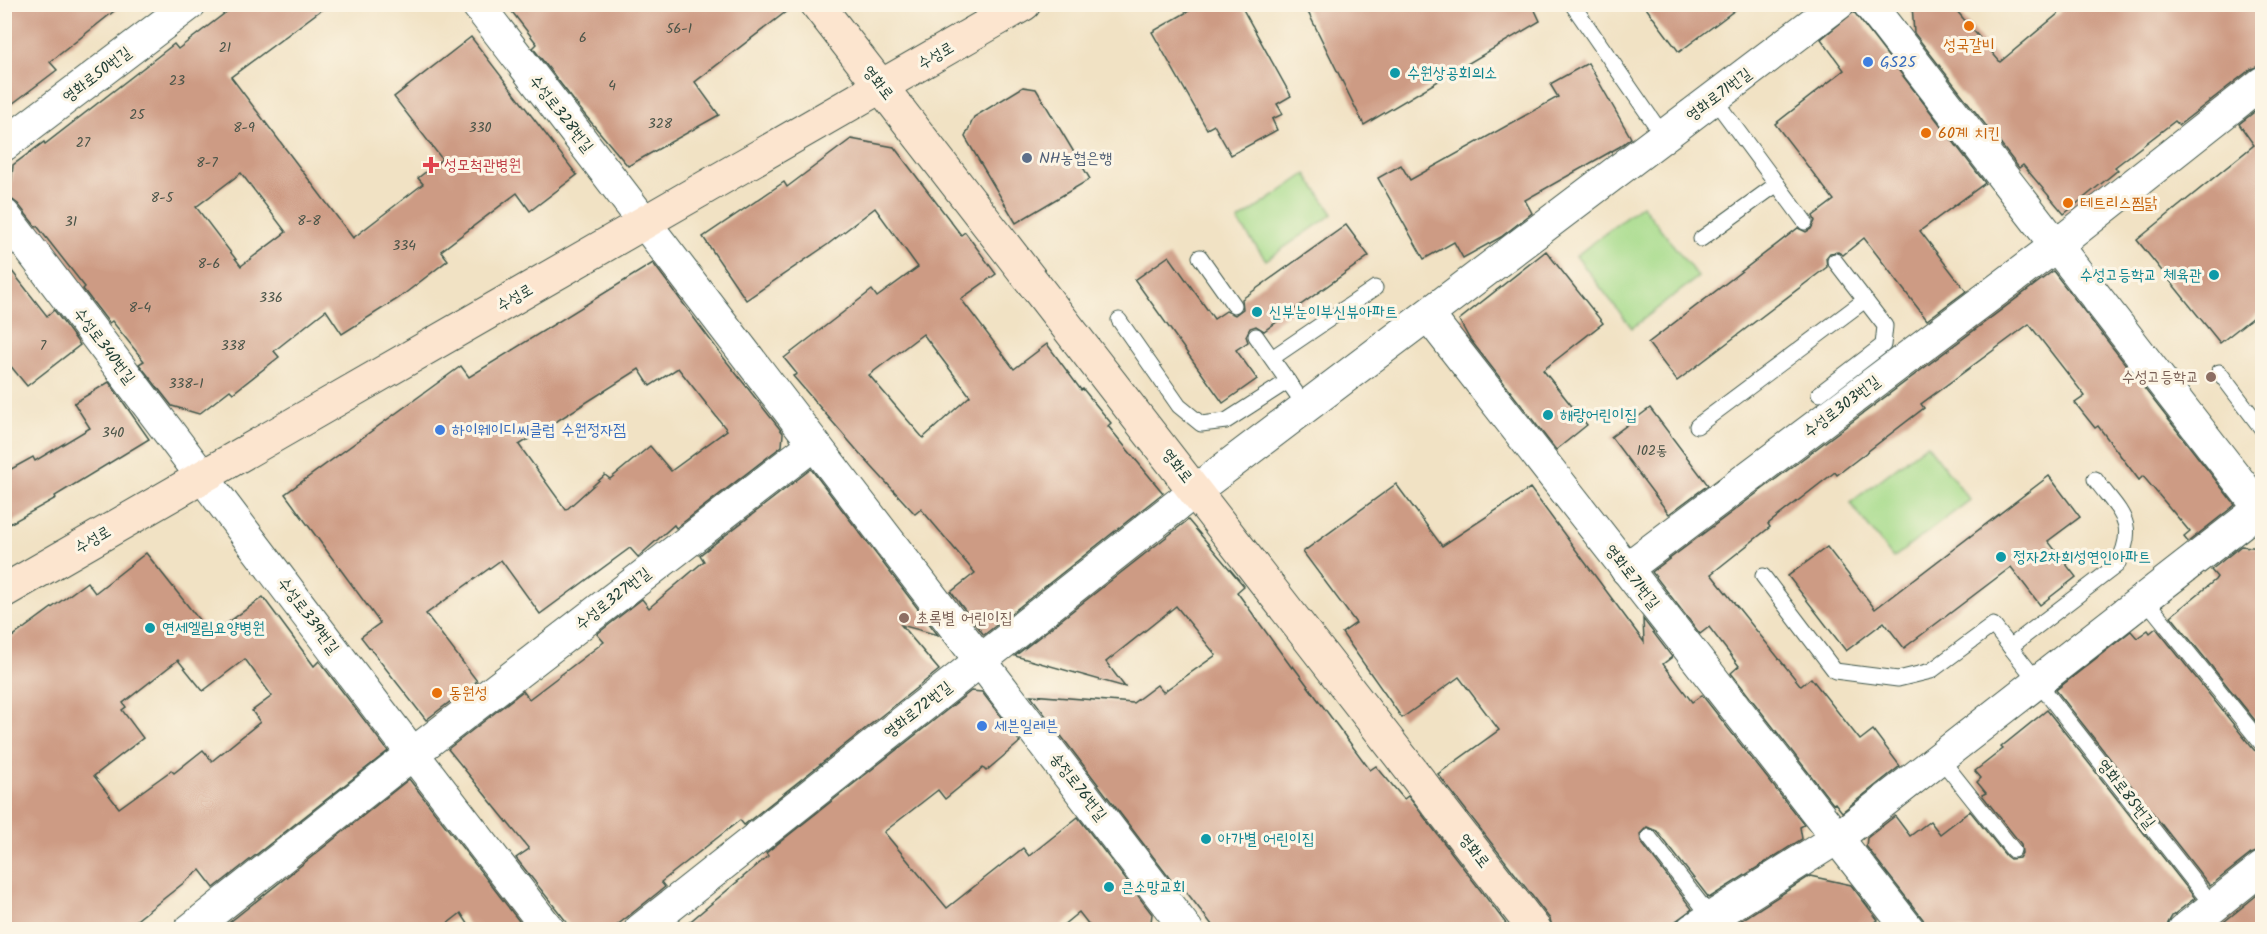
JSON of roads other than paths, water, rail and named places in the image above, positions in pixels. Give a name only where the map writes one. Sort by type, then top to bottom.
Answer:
[{"type":"street","name":"영화로50번길","points":[[4,145],[190,4]]},
{"type":"street","name":"수성로328번길","points":[[477,4],[646,223]]},
{"type":"street","name":"영화로","points":[[818,4],[1535,930]]},
{"type":"street","name":"수성로","points":[[4,591],[882,88],[1024,4]]},
{"type":"street","name":"영화로71번길","points":[[1196,490],[1838,4]]},
{"type":"street","points":[[1708,926],[1837,838],[2262,509],[1869,4]]},
{"type":"street","name":"수성로303번길","points":[[1626,569],[2057,245],[2262,83]]},
{"type":"street","name":"수성로340번길","points":[[4,215],[204,477]]},
{"type":"street","points":[[646,223],[980,661]]},
{"type":"street","name":"영화로71번길","points":[[1428,315],[1837,838]]},
{"type":"street","name":"수성로327번길","points":[[411,754],[814,444]]},
{"type":"street","name":"수성로339번길","points":[[204,477],[411,754],[549,930]]},
{"type":"street","name":"영화로72번길","points":[[640,930],[1196,490]]},
{"type":"street","name":"송정로76번길","points":[[980,661],[1172,924]]},
{"type":"street","points":[[190,930],[411,754]]},
{"type":"street","points":[[1837,838],[1909,930]]},
{"type":"street","points":[[2184,930],[2262,868]]},
{"type":"lane","points":[[1572,4],[1664,137]]},
{"type":"lane","points":[[1714,99],[1805,222]]},
{"type":"lane","points":[[1701,239],[1776,184]]},
{"type":"lane","points":[[1200,257],[1234,305]]},
{"type":"lane","points":[[1819,394],[1883,345],[1885,326],[1834,261]]},
{"type":"lane","points":[[1272,358],[1375,288]]},
{"type":"lane","points":[[1696,426],[1865,300]]},
{"type":"lane","points":[[1119,320],[1179,406],[1201,424],[1226,421],[1288,381]]},
{"type":"lane","points":[[1256,336],[1306,407]]},
{"type":"lane","points":[[2218,372],[2262,429]]},
{"type":"lane","points":[[2010,647],[2117,565],[2122,556],[2127,546],[2126,521],[2095,479]]},
{"type":"lane","name":"영화로85번길","points":[[1764,576],[1835,671],[1898,679],[1931,671],[1993,625],[2214,906]]},
{"type":"lane","points":[[2145,599],[2262,744]]},
{"type":"lane","points":[[1941,758],[2013,850]]},
{"type":"lane","points":[[1649,837],[1708,926]]},
{"type":"place","name":"성국갈비","points":[[1969,26]]},
{"type":"place","name":"GS25","points":[[1868,62]]},
{"type":"place","name":"수원상공회의소","points":[[1395,73]]},
{"type":"place","name":"60계 치킨","points":[[1926,133]]},
{"type":"place","name":"NH농협은행","points":[[1027,158]]},
{"type":"place","name":"성모척관병원","points":[[431,165]]},
{"type":"place","name":"테트리스찜닭","points":[[2068,203]]},
{"type":"place","name":"수성고등학교 체육관","points":[[2214,275]]},
{"type":"place","name":"신부눈이부신뷰아파트","points":[[1257,312]]},
{"type":"place","name":"수성고등학교","points":[[2211,377]]},
{"type":"place","name":"해랑어린이집","points":[[1548,415]]},
{"type":"place","name":"하이웨이디씨클럽 수원정자점","points":[[440,430]]},
{"type":"place","name":"정자2차희성연인아파트","points":[[2001,557]]},
{"type":"place","name":"초록별 어린이집","points":[[904,618]]},
{"type":"place","name":"연세엘림요양병원","points":[[150,628]]},
{"type":"place","name":"동원성","points":[[437,693]]},
{"type":"place","name":"세븐일레븐","points":[[982,726]]},
{"type":"place","name":"아가별 어린이집","points":[[1206,839]]},
{"type":"place","name":"큰소망교회","points":[[1109,887]]}]
